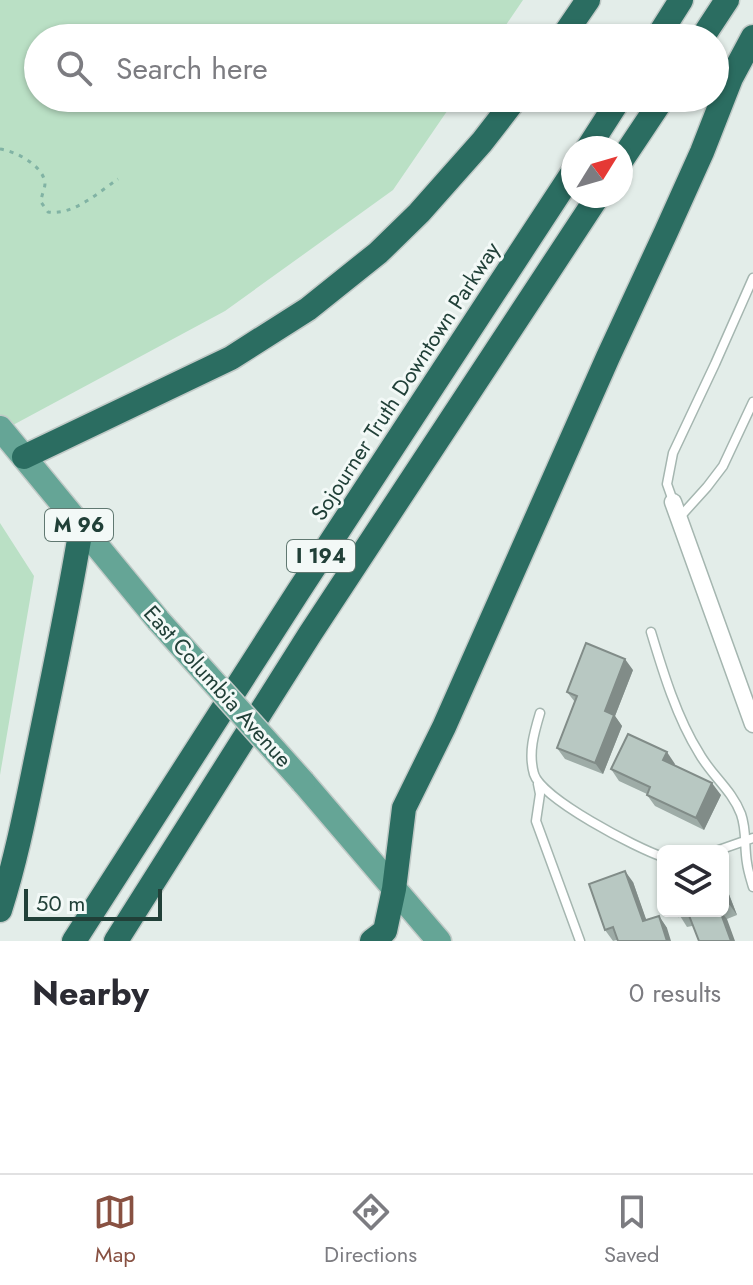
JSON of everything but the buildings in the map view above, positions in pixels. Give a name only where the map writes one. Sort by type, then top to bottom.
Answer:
[{"type":"highway","points":[[572,24],[588,0]]},
{"type":"highway","points":[[666,24],[681,0]]},
{"type":"highway","points":[[711,24],[727,0]]},
{"type":"highway","points":[[729,83],[753,37]]},
{"type":"highway","points":[[24,457],[231,358],[308,309],[378,253],[419,213],[505,112]]},
{"type":"highway","points":[[596,136],[611,112]]},
{"type":"highway","points":[[633,143],[654,112]]},
{"type":"highway","points":[[372,941],[385,931],[394,889],[404,808],[444,727],[718,112]]},
{"type":"highway","name":"Sojourner Truth Downtown Parkway","points":[[74,941],[561,190]]},
{"type":"highway","name":"I 194","points":[[116,941],[310,634],[590,208]]},
{"type":"highway","points":[[0,910],[11,875],[68,608],[81,528]]},
{"type":"main road","name":"East Columbia Avenue","points":[[0,428],[158,620],[439,941]]},
{"type":"street","points":[[676,510],[753,724]]},
{"type":"lane","points":[[753,278],[673,453],[667,484],[676,510],[707,487],[723,466],[753,402]]},
{"type":"lane","points":[[651,632],[690,739],[735,800],[742,816],[750,839],[747,863],[753,887]]},
{"type":"lane","points":[[540,713],[533,735],[531,757],[540,794],[536,821],[580,941]]},
{"type":"lane","points":[[538,783],[551,796],[604,828],[657,854]]},
{"type":"lane","points":[[729,846],[750,839]]},
{"type":"path","points":[[1,150],[20,155],[38,170],[45,183],[41,202],[48,212],[79,205],[118,179]]},
{"type":"green space","points":[[0,0],[523,0],[507,24],[24,24],[24,112],[446,112],[393,190],[225,311],[0,432]]},
{"type":"green space","points":[[0,523],[34,576],[0,775]]}]
